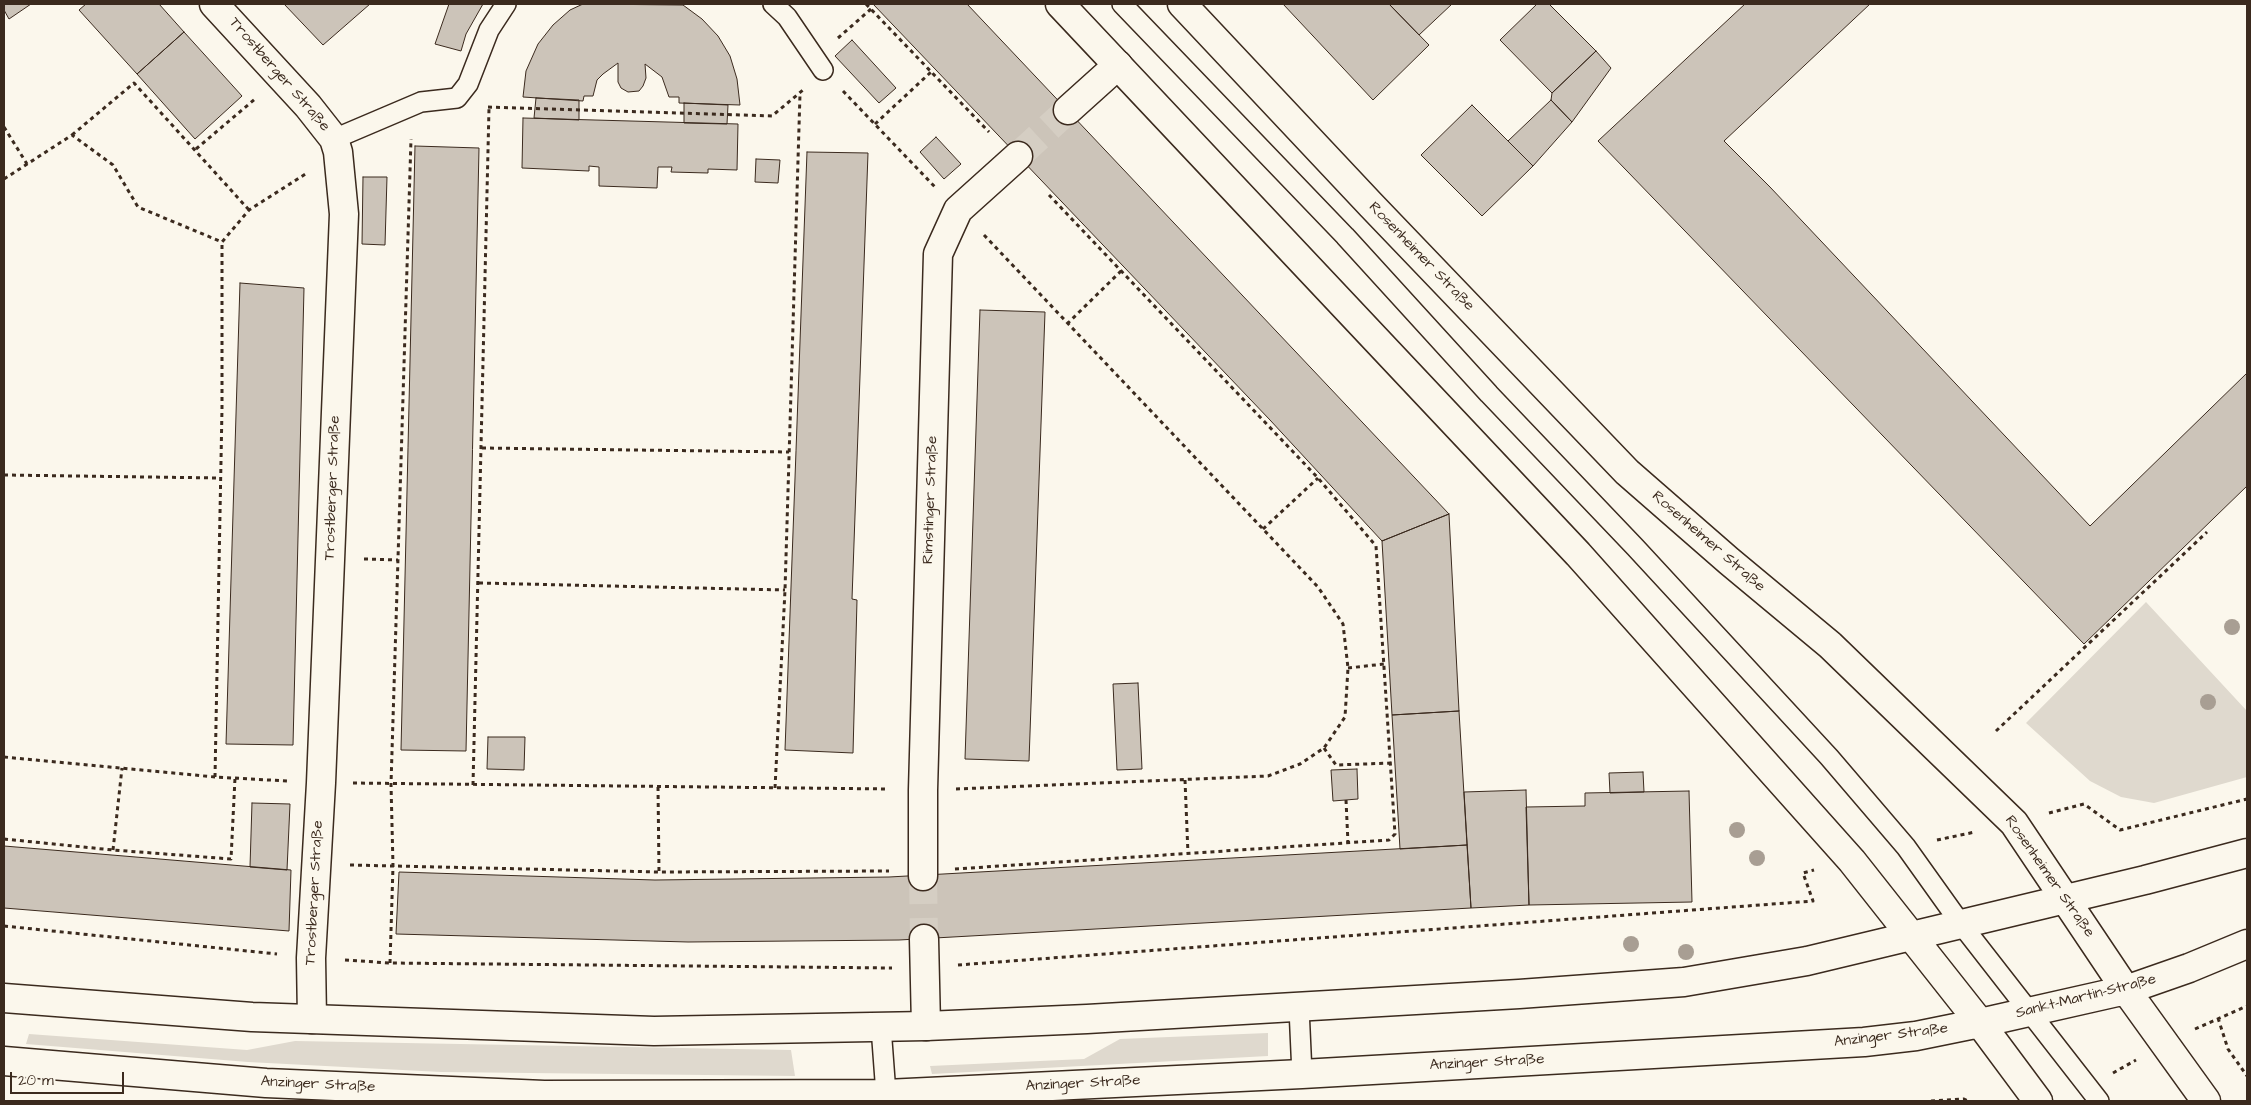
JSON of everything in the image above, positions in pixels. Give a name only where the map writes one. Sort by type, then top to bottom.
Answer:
[{"type":"main road","name":"Trostberger Straße","points":[[214,4],[308,106],[336,146],[344,214],[321,783],[311,958],[312,1019]]},
{"type":"main road","points":[[1060,4],[1578,554],[1852,861],[1980,1023],[2038,1101]]},
{"type":"main road","name":"Rosenheimer Straße","points":[[1182,4],[1371,205],[1627,472],[1729,561],[1830,645],[2014,823],[2126,990],[2206,1101]]},
{"type":"main road","points":[[1068,110],[1118,65]]},
{"type":"main road","name":"Rimstinger Straße","points":[[923,874],[923,790],[938,254],[958,210],[1018,156]]},
{"type":"main road","points":[[4,998],[252,1017],[654,1031],[926,1026],[1298,1008],[1684,982],[1807,961],[2145,880],[2247,853]]},
{"type":"main road","points":[[924,940],[926,1026]]},
{"type":"main road","name":"Sankt-Martin-Straße","points":[[1980,1023],[2126,990],[2189,968],[2247,944]]},
{"type":"main road","name":"Anzinger Straße","points":[[4,1061],[266,1083],[524,1094],[886,1094],[1302,1074],[1864,1042],[1916,1036],[1980,1023]]},
{"type":"lane","points":[[336,146],[408,107],[421,102],[457,98],[468,84],[489,30],[506,4]]},
{"type":"lane","points":[[773,4],[787,17],[819,64]]},
{"type":"lane","points":[[1122,4],[1345,236],[1488,394],[1777,698],[1906,847],[1961,924],[2099,1101]]},
{"type":"lane","points":[[1298,1008],[1302,1074]]},
{"type":"lane","points":[[881,1027],[886,1094]]},
{"type":"path","points":[[866,4],[989,132]]},
{"type":"path","points":[[457,98],[489,108],[772,116],[800,93],[819,64],[871,9]]},
{"type":"path","points":[[819,64],[938,190]]},
{"type":"path","points":[[875,124],[931,72]]},
{"type":"path","points":[[4,179],[72,135],[134,82],[249,210]]},
{"type":"path","points":[[775,788],[785,590],[800,93]]},
{"type":"path","points":[[390,963],[393,866],[392,784],[411,124],[408,107]]},
{"type":"path","points":[[473,785],[489,108]]},
{"type":"path","points":[[196,149],[241,110]]},
{"type":"path","points":[[4,127],[27,164]]},
{"type":"path","points":[[72,135],[113,166],[138,207],[222,242]]},
{"type":"path","points":[[215,777],[222,408],[222,242],[249,210],[336,146]]},
{"type":"path","points":[[317,863],[659,872],[923,874],[1389,840],[1396,834],[1376,546],[1318,478],[1049,195]]},
{"type":"path","points":[[4,757],[215,777],[321,783],[923,790],[1268,776],[1300,764],[1324,748],[1345,717],[1348,668],[1343,624],[1318,587],[978,228]]},
{"type":"path","points":[[1067,324],[1122,270]]},
{"type":"path","points":[[482,448],[788,452]]},
{"type":"path","points":[[4,475],[220,478]]},
{"type":"path","points":[[1263,529],[1318,478]]},
{"type":"path","points":[[1996,731],[2208,532]]},
{"type":"path","points":[[479,583],[785,590]]},
{"type":"path","points":[[1348,668],[1384,664]]},
{"type":"path","points":[[1324,748],[1336,765],[1392,763]]},
{"type":"path","points":[[113,850],[122,768]]},
{"type":"path","points":[[4,839],[231,859],[235,778]]},
{"type":"path","points":[[1185,780],[1188,854]]},
{"type":"path","points":[[658,787],[659,872]]},
{"type":"path","points":[[1906,847],[2014,823],[2084,804],[2120,830],[2247,798]]},
{"type":"path","points":[[1346,800],[1348,843]]},
{"type":"path","points":[[1812,901],[1803,872],[1852,861]]},
{"type":"path","points":[[2247,1006],[2218,1018],[2228,1049],[2247,1076]]},
{"type":"path","points":[[1931,1101],[1964,1099],[1968,1101]]},
{"type":"shaded area","points":[[2146,602],[2247,711],[2247,777],[2154,803],[2121,797],[2090,781],[2026,723]]},
{"type":"shaded area","points":[[1268,1033],[1268,1056],[932,1074],[930,1066],[1084,1059],[1120,1039]]},
{"type":"shaded area","points":[[29,1034],[247,1050],[295,1041],[791,1050],[795,1076],[441,1072],[248,1062],[26,1044]]},
{"type":"building","points":[[4,4],[31,4],[9,19],[4,10]]},
{"type":"building","points":[[86,4],[159,4],[184,32],[137,74],[79,10]]},
{"type":"building","points":[[284,4],[370,4],[323,45]]},
{"type":"building","points":[[449,4],[483,4],[466,34],[461,51],[435,44]]},
{"type":"building","points":[[583,4],[683,5],[702,19],[718,36],[730,56],[737,79],[740,105],[679,103],[679,97],[669,97],[662,77],[645,64],[646,78],[643,86],[639,91],[628,92],[621,88],[618,82],[618,63],[597,80],[593,96],[584,96],[583,101],[523,97],[526,71],[538,44],[553,25],[570,10]]},
{"type":"building","points":[[873,4],[967,4],[1449,514],[1382,541],[1270,420]]},
{"type":"building","points":[[1283,4],[1389,4],[1429,45],[1373,100]]},
{"type":"building","points":[[1389,4],[1452,4],[1419,35]]},
{"type":"building","points":[[1537,4],[1549,4],[1596,51],[1552,93],[1500,40]]},
{"type":"building","points":[[1745,4],[1870,4],[1724,141],[1770,187],[2090,526],[2247,373],[2247,486],[2084,644],[1598,141]]},
{"type":"building","points":[[184,32],[242,96],[195,139],[137,74]]},
{"type":"building","points":[[852,40],[896,88],[879,103],[835,56]]},
{"type":"building","points":[[1596,51],[1611,68],[1572,122],[1551,100],[1552,93]]},
{"type":"building","points":[[536,98],[579,100],[579,120],[534,118]]},
{"type":"building","points":[[1551,100],[1572,122],[1533,166],[1508,141]]},
{"type":"building","points":[[684,103],[728,105],[727,124],[684,123]]},
{"type":"building","points":[[1472,105],[1533,166],[1482,216],[1421,155]]},
{"type":"building","points":[[523,118],[738,124],[737,170],[708,169],[708,173],[671,172],[672,167],[658,167],[657,188],[599,186],[599,167],[589,166],[589,171],[522,168]]},
{"type":"building","points":[[936,137],[961,164],[944,179],[920,152]]},
{"type":"building","points":[[415,146],[479,148],[466,751],[401,750]]},
{"type":"building","points":[[807,152],[868,153],[852,599],[857,600],[853,753],[785,750]]},
{"type":"building","points":[[756,159],[780,160],[778,183],[755,182]]},
{"type":"building","points":[[363,177],[387,177],[385,245],[362,244]]},
{"type":"building","points":[[240,283],[304,288],[293,745],[226,744]]},
{"type":"building","points":[[980,310],[1045,312],[1029,761],[965,759]]},
{"type":"building","points":[[1449,514],[1459,711],[1392,715],[1382,541]]},
{"type":"building","points":[[1138,683],[1142,769],[1117,770],[1113,684]]},
{"type":"building","points":[[1459,711],[1467,845],[1400,849],[1392,715]]},
{"type":"building","points":[[488,737],[525,737],[524,770],[487,769]]},
{"type":"building","points":[[1357,769],[1358,799],[1333,801],[1331,770]]},
{"type":"building","points":[[1643,772],[1644,792],[1610,793],[1609,773]]},
{"type":"building","points":[[1526,790],[1529,905],[1471,908],[1464,792]]},
{"type":"building","points":[[1689,791],[1692,902],[1529,905],[1526,807],[1585,806],[1585,793]]},
{"type":"building","points":[[252,803],[290,804],[287,870],[250,867]]},
{"type":"building","points":[[1467,845],[1471,908],[899,940],[688,942],[396,934],[399,872],[655,880],[889,877]]},
{"type":"building","points":[[4,846],[291,870],[289,931],[4,908]]},
{"type":"tunnel","points":[[1018,156],[1068,110]]},
{"type":"tunnel","points":[[923,876],[924,939]]}]
